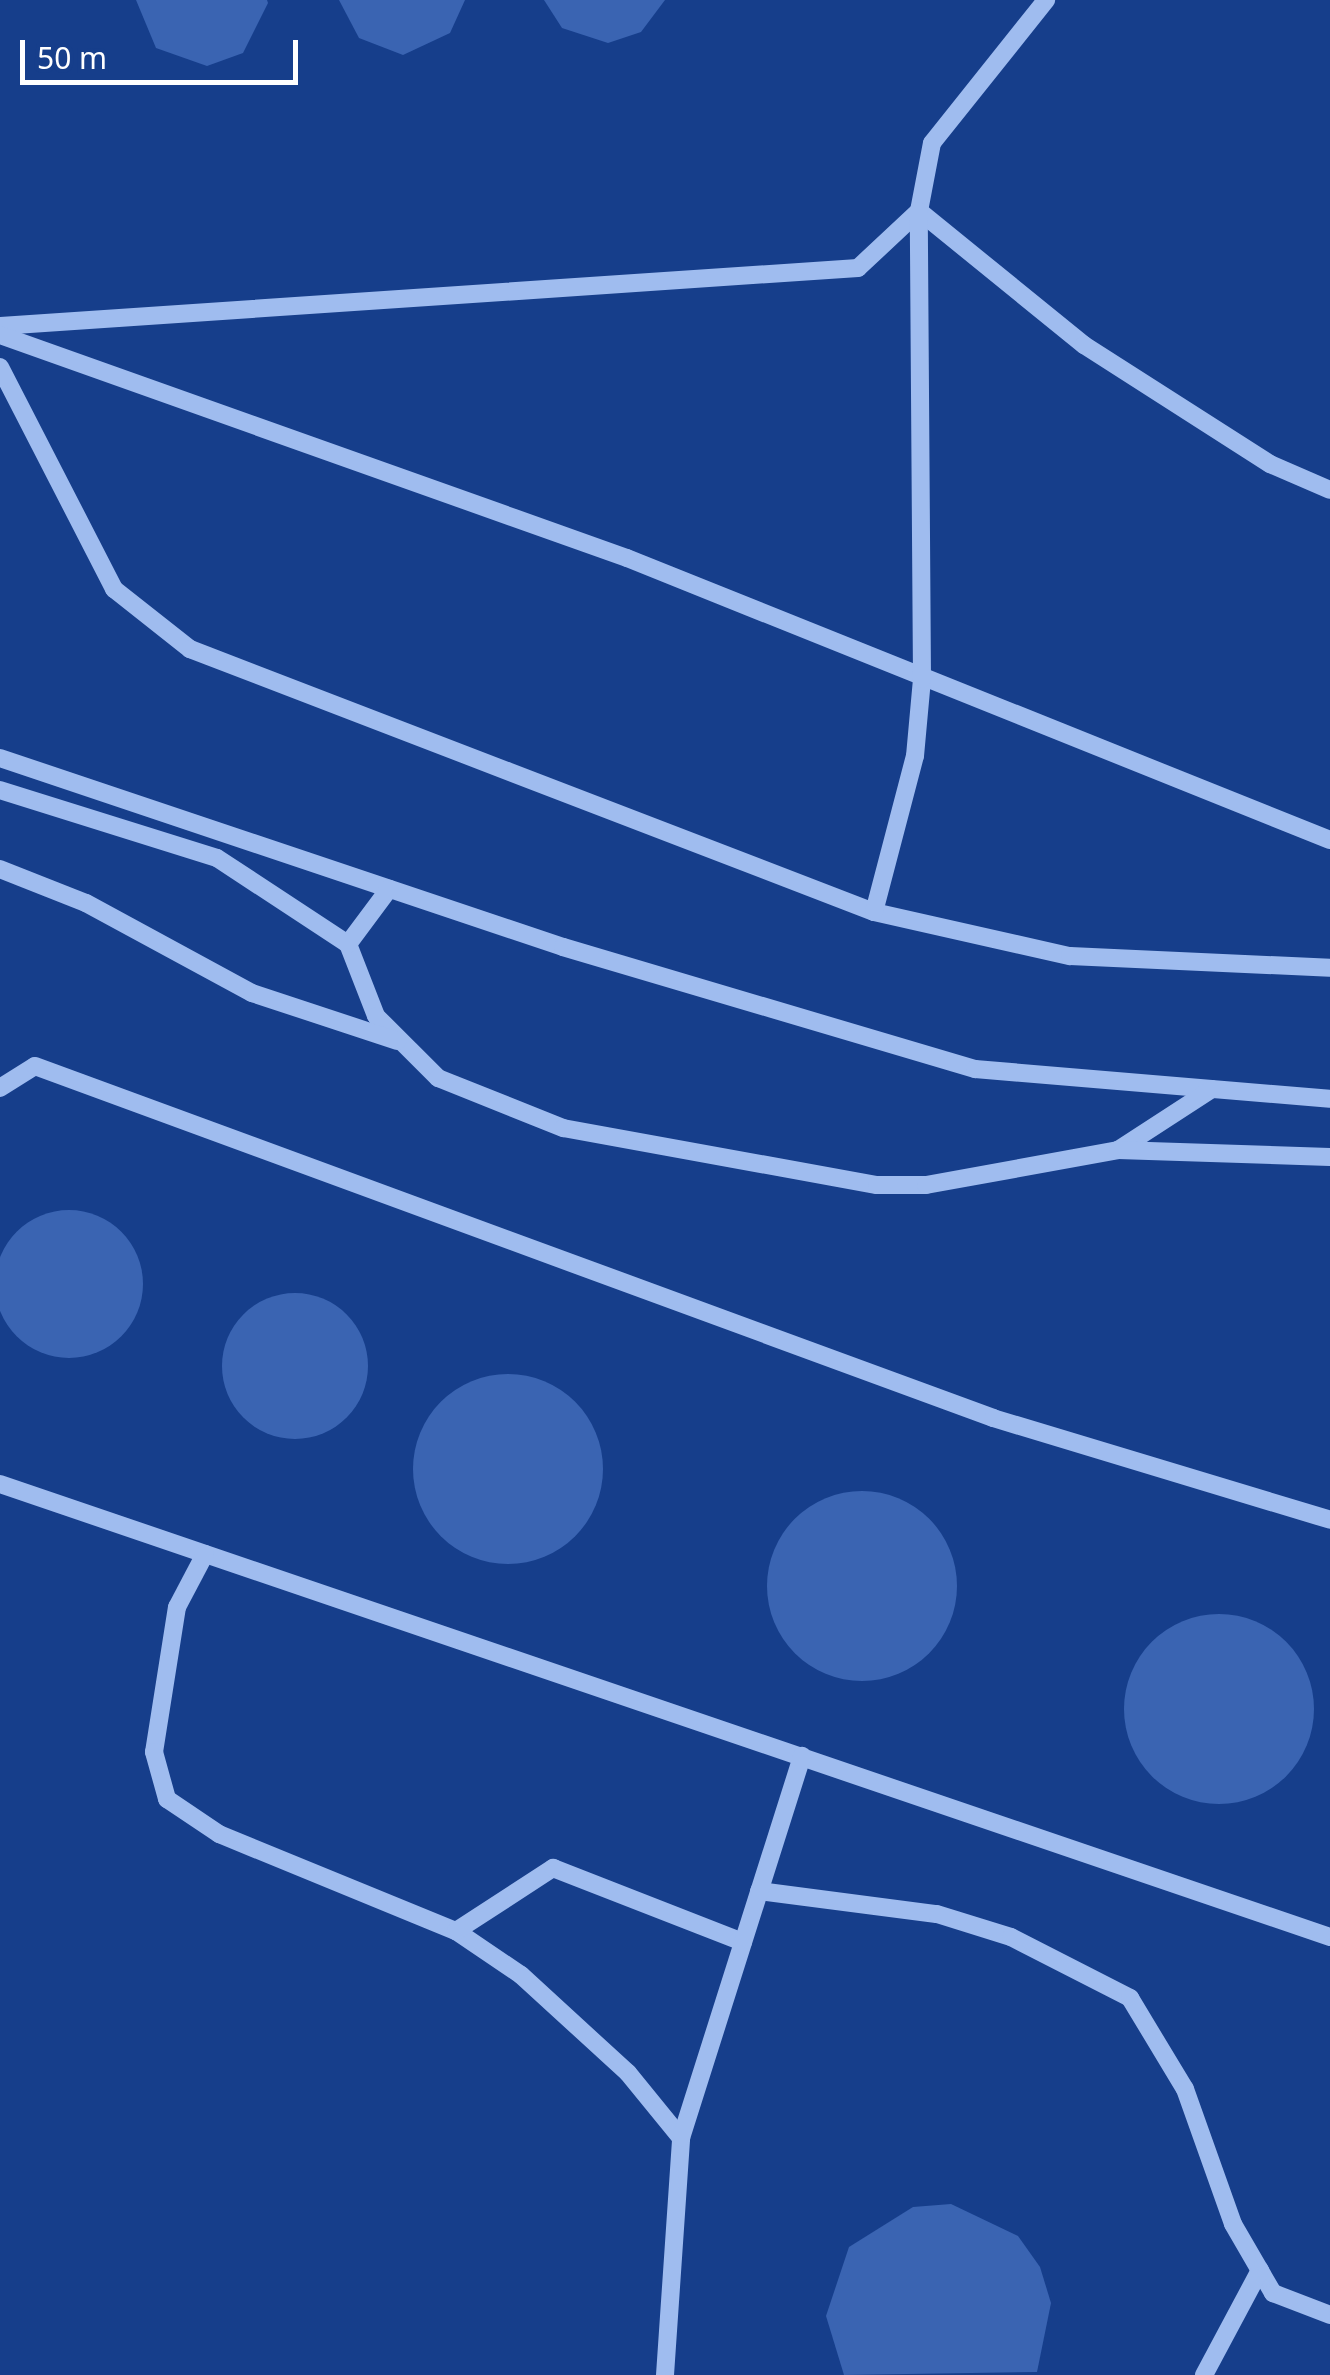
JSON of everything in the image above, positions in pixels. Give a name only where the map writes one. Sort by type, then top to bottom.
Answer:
[{"type":"lane","points":[[874,912],[915,756],[922,678],[919,211],[932,143],[1046,0]]},
{"type":"lane","points":[[0,326],[806,278],[858,268],[919,211]]},
{"type":"lane","points":[[919,211],[1084,345],[1270,464],[1330,490]]},
{"type":"lane","points":[[0,335],[627,558],[1330,840]]},
{"type":"lane","points":[[0,367],[114,589],[190,649],[874,912],[1070,956],[1330,968]]},
{"type":"lane","points":[[0,758],[389,889],[976,1068],[1330,1099]]},
{"type":"lane","points":[[0,790],[217,858],[348,944],[376,1016],[438,1078],[564,1128],[878,1185],[1118,1150],[1330,1157]]},
{"type":"lane","points":[[0,869],[86,903],[252,993],[403,1042]]},
{"type":"lane","points":[[348,944],[389,889]]},
{"type":"lane","points":[[0,1088],[34,1066],[992,1418],[1330,1520]]},
{"type":"lane","points":[[1118,1150],[1212,1089]]},
{"type":"lane","points":[[0,1484],[1330,1937]]},
{"type":"lane","points":[[205,1554],[176,1607],[154,1752],[167,1799],[219,1834],[456,1932],[521,1975],[628,2072],[680,2138]]},
{"type":"lane","points":[[665,2375],[680,2138],[802,1756]]},
{"type":"lane","points":[[456,1932],[552,1868],[743,1942]]},
{"type":"lane","points":[[760,1891],[937,1914],[1012,1937],[1130,1998],[1185,2089],[1232,2224],[1273,2293],[1330,2315]]},
{"type":"lane","points":[[1204,2375],[1260,2270]]},
{"type":"building","points":[[136,0],[268,3],[243,53],[207,66],[156,48]]},
{"type":"building","points":[[339,0],[465,0],[450,33],[403,55],[359,38]]},
{"type":"building","points":[[544,0],[665,0],[641,32],[608,43],[562,28]]},
{"type":"building","points":[[69,1210],[97,1216],[121,1232],[137,1256],[143,1284],[137,1312],[121,1336],[97,1352],[69,1358],[41,1352],[17,1336],[1,1312],[-5,1284],[1,1256],[17,1232],[41,1216]]},
{"type":"building","points":[[295,1293],[323,1299],[347,1314],[362,1338],[368,1366],[362,1394],[347,1418],[323,1433],[295,1439],[267,1433],[243,1418],[228,1394],[222,1366],[228,1338],[243,1314],[267,1299]]},
{"type":"building","points":[[508,1374],[544,1381],[575,1402],[596,1433],[603,1469],[596,1505],[575,1536],[544,1557],[508,1564],[472,1557],[441,1536],[420,1505],[413,1469],[420,1433],[441,1402],[472,1381]]},
{"type":"building","points":[[862,1491],[898,1498],[929,1519],[950,1550],[957,1586],[950,1622],[929,1653],[898,1674],[862,1681],[826,1674],[795,1653],[774,1622],[767,1586],[774,1550],[795,1519],[826,1498]]},
{"type":"building","points":[[1219,1614],[1255,1621],[1286,1642],[1307,1673],[1314,1709],[1307,1745],[1286,1776],[1255,1797],[1219,1804],[1183,1797],[1152,1776],[1131,1745],[1124,1709],[1131,1673],[1152,1642],[1183,1621]]},
{"type":"building","points":[[951,2204],[1018,2236],[1040,2267],[1051,2303],[1037,2372],[844,2375],[826,2316],[849,2247],[913,2207]]}]
